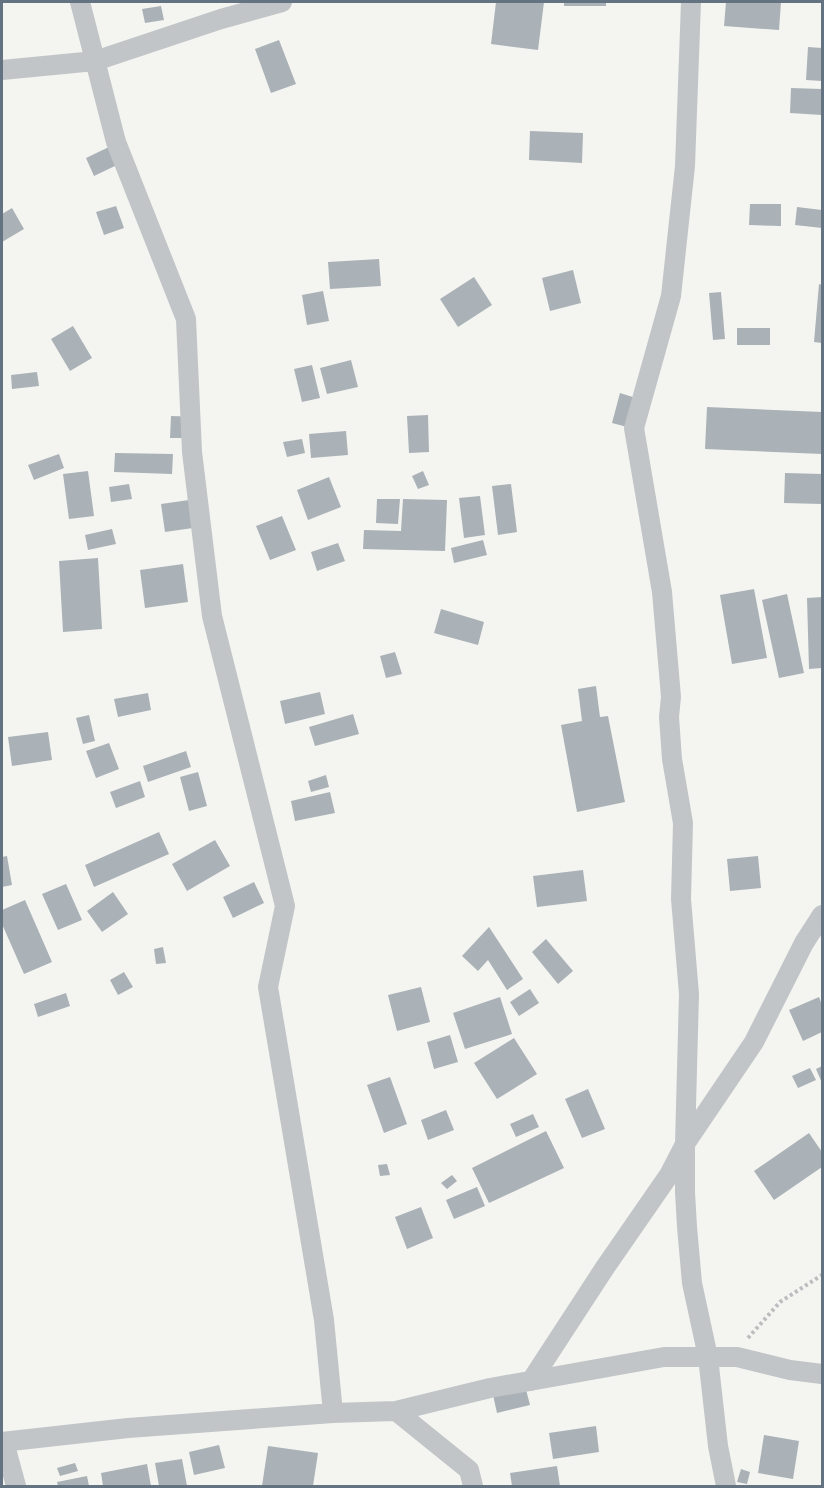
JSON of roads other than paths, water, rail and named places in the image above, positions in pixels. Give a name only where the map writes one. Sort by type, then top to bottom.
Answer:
[{"type":"street","points":[[80,2],[116,142],[186,319],[192,452],[212,616],[285,906],[268,987],[324,1320],[333,1413]]},
{"type":"street","points":[[2,70],[95,62],[221,19],[282,2]]},
{"type":"street","points":[[691,2],[685,166],[671,296],[634,428],[662,592],[671,697],[669,717],[672,759],[683,823],[681,899],[689,994],[685,1204],[692,1284],[708,1357],[718,1446],[726,1486]]},
{"type":"street","points":[[531,1381],[669,1175],[685,1144],[754,1042],[804,943],[822,915]]},
{"type":"street","points":[[16,1486],[3,1442],[128,1428],[333,1413],[396,1411],[490,1388],[664,1356],[737,1357],[790,1370],[822,1374]]},
{"type":"street","points":[[396,1411],[469,1470],[472,1486]]}]
